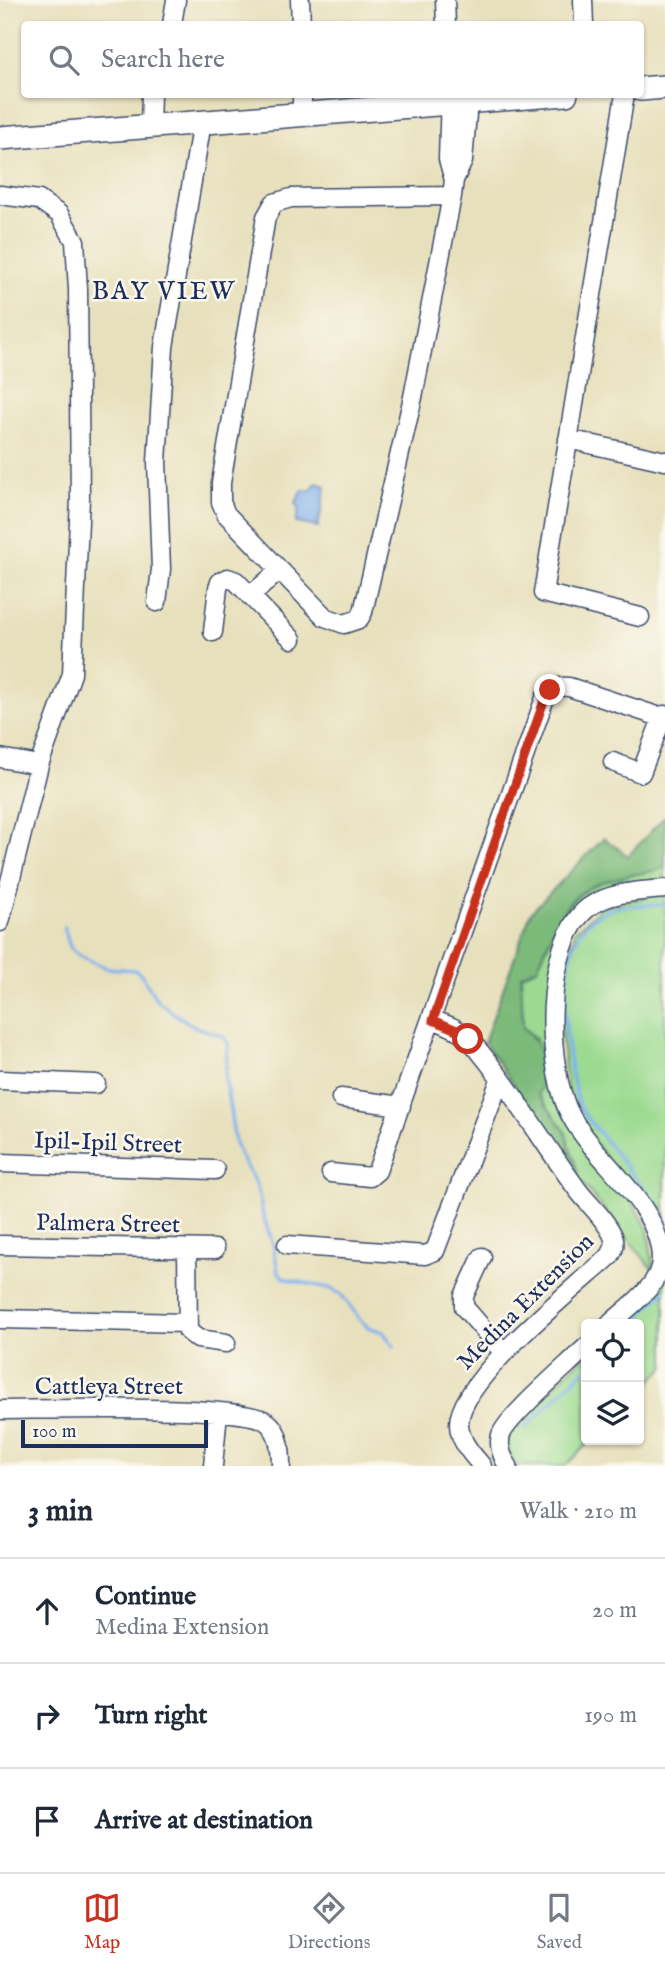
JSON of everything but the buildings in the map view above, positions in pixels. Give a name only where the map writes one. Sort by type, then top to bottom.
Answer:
[{"type":"main road","points":[[644,89],[665,87]]},
{"type":"main road","points":[[0,138],[201,122],[302,105],[493,98]]},
{"type":"street","points":[[173,21],[176,0]]},
{"type":"street","points":[[300,0],[301,21]]},
{"type":"street","points":[[445,0],[446,21]]},
{"type":"street","points":[[583,0],[584,21]]},
{"type":"street","points":[[150,126],[152,98]]},
{"type":"street","points":[[624,98],[543,593],[640,617]]},
{"type":"street","points":[[453,188],[291,198],[274,203],[265,217],[220,492],[221,502],[226,514],[316,610],[335,622],[352,623],[359,619],[363,612],[413,397],[453,188],[463,161],[456,100]]},
{"type":"street","points":[[157,602],[162,569],[156,462],[164,347],[201,122]]},
{"type":"street","points":[[0,195],[39,201],[59,214],[75,241],[80,499],[74,658],[66,696],[39,765],[0,922]]},
{"type":"street","points":[[568,439],[665,461]]},
{"type":"street","points":[[250,596],[279,571]]},
{"type":"street","points":[[213,632],[220,582],[233,579],[292,639]]},
{"type":"street","points":[[331,1173],[363,1177],[374,1175],[433,1020],[550,690],[569,687],[664,716],[641,773],[613,762]]},
{"type":"street","points":[[0,758],[39,765]]},
{"type":"street","points":[[615,1319],[653,1283],[660,1268],[660,1249],[648,1215],[578,1128],[565,1104],[558,1070],[552,1013],[555,973],[568,932],[577,917],[590,906],[625,893],[665,889]]},
{"type":"street","name":"Medina Extension","points":[[433,1020],[459,1031],[468,1039],[607,1226],[615,1246],[610,1256],[504,1353],[469,1394],[459,1416],[461,1438],[482,1466]]},
{"type":"street","points":[[0,1080],[96,1084]]},
{"type":"street","points":[[288,1245],[425,1255],[435,1251],[500,1080]]},
{"type":"street","points":[[341,1098],[401,1106]]},
{"type":"street","name":"Ipil-Ipil Street","points":[[0,1163],[215,1170]]},
{"type":"street","name":"Palmera Street","points":[[0,1245],[215,1249]]},
{"type":"street","points":[[187,1249],[187,1323],[192,1336],[205,1341],[226,1343]]},
{"type":"street","points":[[482,1257],[464,1296],[464,1307],[504,1353]]},
{"type":"street","points":[[0,1319],[187,1323]]},
{"type":"street","points":[[508,1466],[503,1459],[500,1444],[507,1424],[581,1352]]},
{"type":"street","name":"Cattleya Street","points":[[0,1410],[218,1412],[256,1416],[271,1424],[281,1448],[281,1466]]},
{"type":"street","points":[[213,1466],[218,1412]]},
{"type":"green space","points":[[665,816],[665,866],[659,870],[602,882],[581,893],[562,914],[537,968],[521,975],[523,1027],[536,1042],[545,1067],[538,1094],[565,1131],[580,1180],[484,1042],[531,912],[604,838],[628,856]]},
{"type":"green space","points":[[665,866],[665,883],[588,899],[572,911],[561,928],[554,948],[553,1077],[643,1220],[648,1231],[654,1271],[580,1180],[565,1131],[538,1094],[536,1039],[523,1027],[521,975],[537,968],[565,911],[574,900],[599,883]]},
{"type":"green space","points":[[665,893],[665,1243],[581,1122],[567,1088],[558,1004],[575,931],[603,906]]},
{"type":"green space","points":[[665,1275],[665,1367],[644,1388],[644,1319],[623,1319]]},
{"type":"green space","points":[[581,1360],[581,1445],[587,1445],[565,1466],[517,1466],[509,1454],[507,1441],[519,1422]]},
{"type":"water","points":[[316,483],[326,486],[318,527],[296,523],[299,507],[295,504],[302,491],[311,490]]},
{"type":"waterway","points":[[665,905],[618,908],[592,919],[580,932],[572,951],[565,997],[570,1066],[583,1113],[658,1206],[665,1220]]},
{"type":"waterway","points":[[64,927],[70,947],[80,956],[107,968],[135,970],[141,974],[157,1000],[176,1015],[196,1027],[223,1036],[228,1044],[225,1077],[235,1143],[257,1186],[278,1271],[290,1280],[329,1288],[341,1294],[360,1320],[368,1327],[383,1332],[394,1346]]},
{"type":"waterway","points":[[637,1319],[665,1291]]},
{"type":"waterway","points":[[525,1428],[581,1373]]},
{"type":"district","name":"BAY VIEW","points":[[164,290]]},
{"type":"route","points":[[468,1039],[459,1031],[433,1020],[550,690]]}]
